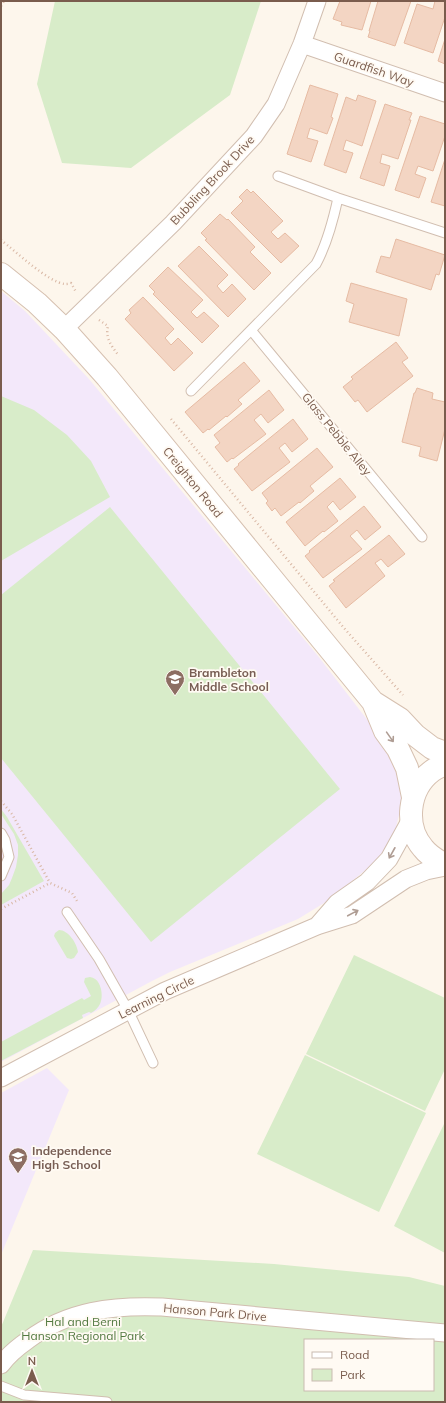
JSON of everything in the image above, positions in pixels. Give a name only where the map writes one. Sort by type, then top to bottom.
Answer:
[{"type":"street","name":"Bubbling Brook Drive","points":[[64,330],[173,223],[254,136],[276,104],[302,44],[317,1]]},
{"type":"street","name":"Guardfish Way","points":[[302,44],[445,94]]},
{"type":"street","name":"Creighton Road","points":[[1,274],[37,303],[64,330],[112,383],[373,702],[385,731],[398,749],[407,768],[413,797],[411,819],[415,834],[422,848],[434,859],[445,866]]},
{"type":"street","name":"Creighton Road","points":[[373,702],[400,719],[415,735],[432,748],[445,753]]},
{"type":"street","name":"Creighton Road","points":[[413,797],[420,783],[431,771],[445,764]]},
{"type":"street","name":"Learning Circle","points":[[317,926],[337,902],[366,882],[389,859],[411,819]]},
{"type":"street","name":"Learning Circle","points":[[1,1078],[165,991],[317,926],[352,915],[406,879],[426,871],[445,866]]},
{"type":"street","name":"Hanson Park Drive","points":[[1,1365],[18,1348],[41,1331],[59,1321],[106,1308],[162,1307],[445,1333]]},
{"type":"lane","points":[[278,176],[338,198],[445,233]]},
{"type":"lane","points":[[191,390],[316,264],[333,221],[338,198]]},
{"type":"lane","name":"Glass Pebble Alley","points":[[252,330],[422,537]]},
{"type":"lane","points":[[1,833],[5,840],[9,858],[1,876]]},
{"type":"lane","points":[[67,912],[99,959],[128,1010],[153,1063]]},
{"type":"lane","points":[[1,1386],[24,1395],[107,1402]]},
{"type":"path","points":[[1,6],[4,1]]},
{"type":"path","points":[[1,240],[47,276],[57,282],[71,284],[76,294],[100,322],[108,326],[106,333],[123,361]]},
{"type":"path","points":[[168,415],[344,628],[405,698]]},
{"type":"path","points":[[1,801],[12,814],[50,884]]},
{"type":"shaded area","name":"Brambleton Middle School","points":[[1,291],[25,311],[89,379],[318,656],[379,735],[401,778],[402,803],[396,827],[388,845],[374,863],[329,900],[298,919],[170,972],[1,1062]]},
{"type":"shaded area","name":"Independence High School","points":[[47,1068],[69,1090],[1,1255],[1,1093]]},
{"type":"green space","points":[[55,1],[261,1],[230,95],[131,168],[62,163],[37,84]]},
{"type":"green space","points":[[1,396],[34,410],[67,435],[91,461],[110,497],[1,561]]},
{"type":"green space","points":[[110,507],[340,789],[151,942],[1,758],[1,595]]},
{"type":"green space","points":[[1,809],[44,881],[1,905],[1,894],[9,885],[16,867],[18,845],[14,834],[1,814]]},
{"type":"green space","points":[[59,930],[66,932],[74,941],[78,952],[74,958],[67,958],[54,936]]},
{"type":"green space","points":[[354,955],[445,998],[445,1069],[425,1111],[306,1054]]},
{"type":"green space","points":[[90,977],[97,980],[101,988],[102,996],[96,1009],[91,1013],[89,1012],[82,1015],[83,1018],[1,1061],[1,1042],[82,998],[84,1000],[91,996],[84,982],[85,978]]},
{"type":"green space","points":[[305,1055],[426,1113],[379,1212],[257,1154]]},
{"type":"green space","points":[[445,1122],[445,1253],[394,1226]]},
{"type":"green space","name":"Hal and Berni Hanson Regional Park","points":[[33,1250],[274,1264],[409,1277],[445,1286],[445,1402],[1,1402],[1,1327]]},
{"type":"building","points":[[340,1],[371,1],[362,30],[341,25],[342,22],[333,19]]},
{"type":"building","points":[[378,1],[411,1],[395,46],[368,37]]},
{"type":"building","points":[[435,1],[445,1],[445,17],[433,53],[404,43],[417,4],[433,9]]},
{"type":"building","points":[[445,39],[445,64],[438,61]]},
{"type":"building","points":[[310,85],[338,94],[331,117],[333,118],[327,134],[310,128],[307,138],[318,141],[311,162],[287,154]]},
{"type":"building","points":[[358,95],[376,101],[362,146],[346,140],[343,150],[353,153],[346,173],[324,165],[346,97],[356,101]]},
{"type":"building","points":[[385,104],[412,113],[398,159],[382,154],[380,163],[390,166],[384,186],[360,178]]},
{"type":"building","points":[[420,116],[445,124],[445,136],[433,171],[418,166],[415,174],[426,178],[419,198],[395,190]]},
{"type":"building","points":[[445,159],[445,206],[431,202]]},
{"type":"building","points":[[247,189],[251,193],[253,191],[283,221],[271,232],[278,239],[285,233],[299,246],[281,263],[231,213],[243,201],[239,197]]},
{"type":"building","points":[[220,214],[227,220],[228,219],[255,247],[250,252],[271,273],[254,290],[205,240],[207,239],[201,233]]},
{"type":"building","points":[[396,239],[445,255],[439,275],[436,274],[431,290],[376,272],[381,256],[390,258]]},
{"type":"building","points":[[199,246],[228,275],[217,286],[223,293],[232,284],[246,299],[228,317],[178,266]]},
{"type":"building","points":[[168,267],[203,300],[191,312],[197,318],[204,312],[219,326],[202,343],[153,294],[155,292],[149,286]]},
{"type":"building","points":[[351,283],[407,299],[399,336],[349,322],[354,304],[346,301]]},
{"type":"building","points":[[143,297],[174,329],[165,338],[171,345],[178,338],[193,353],[174,371],[125,319],[131,313],[129,310]]},
{"type":"building","points":[[396,342],[408,358],[402,362],[413,376],[367,412],[358,400],[355,402],[343,387],[353,379],[351,377]]},
{"type":"building","points":[[244,362],[260,381],[238,400],[242,404],[227,417],[226,416],[203,433],[185,412]]},
{"type":"building","points":[[417,388],[433,393],[432,399],[445,402],[445,429],[437,461],[419,456],[421,447],[402,442],[414,393]]},
{"type":"building","points":[[269,390],[284,410],[268,423],[261,414],[254,420],[266,434],[227,462],[215,447],[220,443],[214,435]]},
{"type":"building","points":[[293,419],[308,439],[292,452],[285,443],[279,448],[290,462],[252,491],[234,469],[239,465],[238,464]]},
{"type":"building","points":[[317,448],[333,467],[310,486],[314,491],[300,503],[299,502],[281,516],[275,508],[272,511],[266,503],[268,501],[262,493]]},
{"type":"building","points":[[340,478],[356,497],[340,510],[333,501],[327,507],[338,521],[305,546],[286,522]]},
{"type":"building","points":[[364,506],[381,527],[365,540],[357,530],[350,536],[362,549],[323,578],[305,556],[310,552],[309,551]]},
{"type":"building","points":[[389,535],[405,554],[388,567],[381,559],[375,563],[385,576],[346,608],[329,586],[335,581],[333,580]]},
{"type":"place","name":"Brambleton Middle School","points":[[175,696]]},
{"type":"place","name":"Independence High School","points":[[18,1174]]}]
